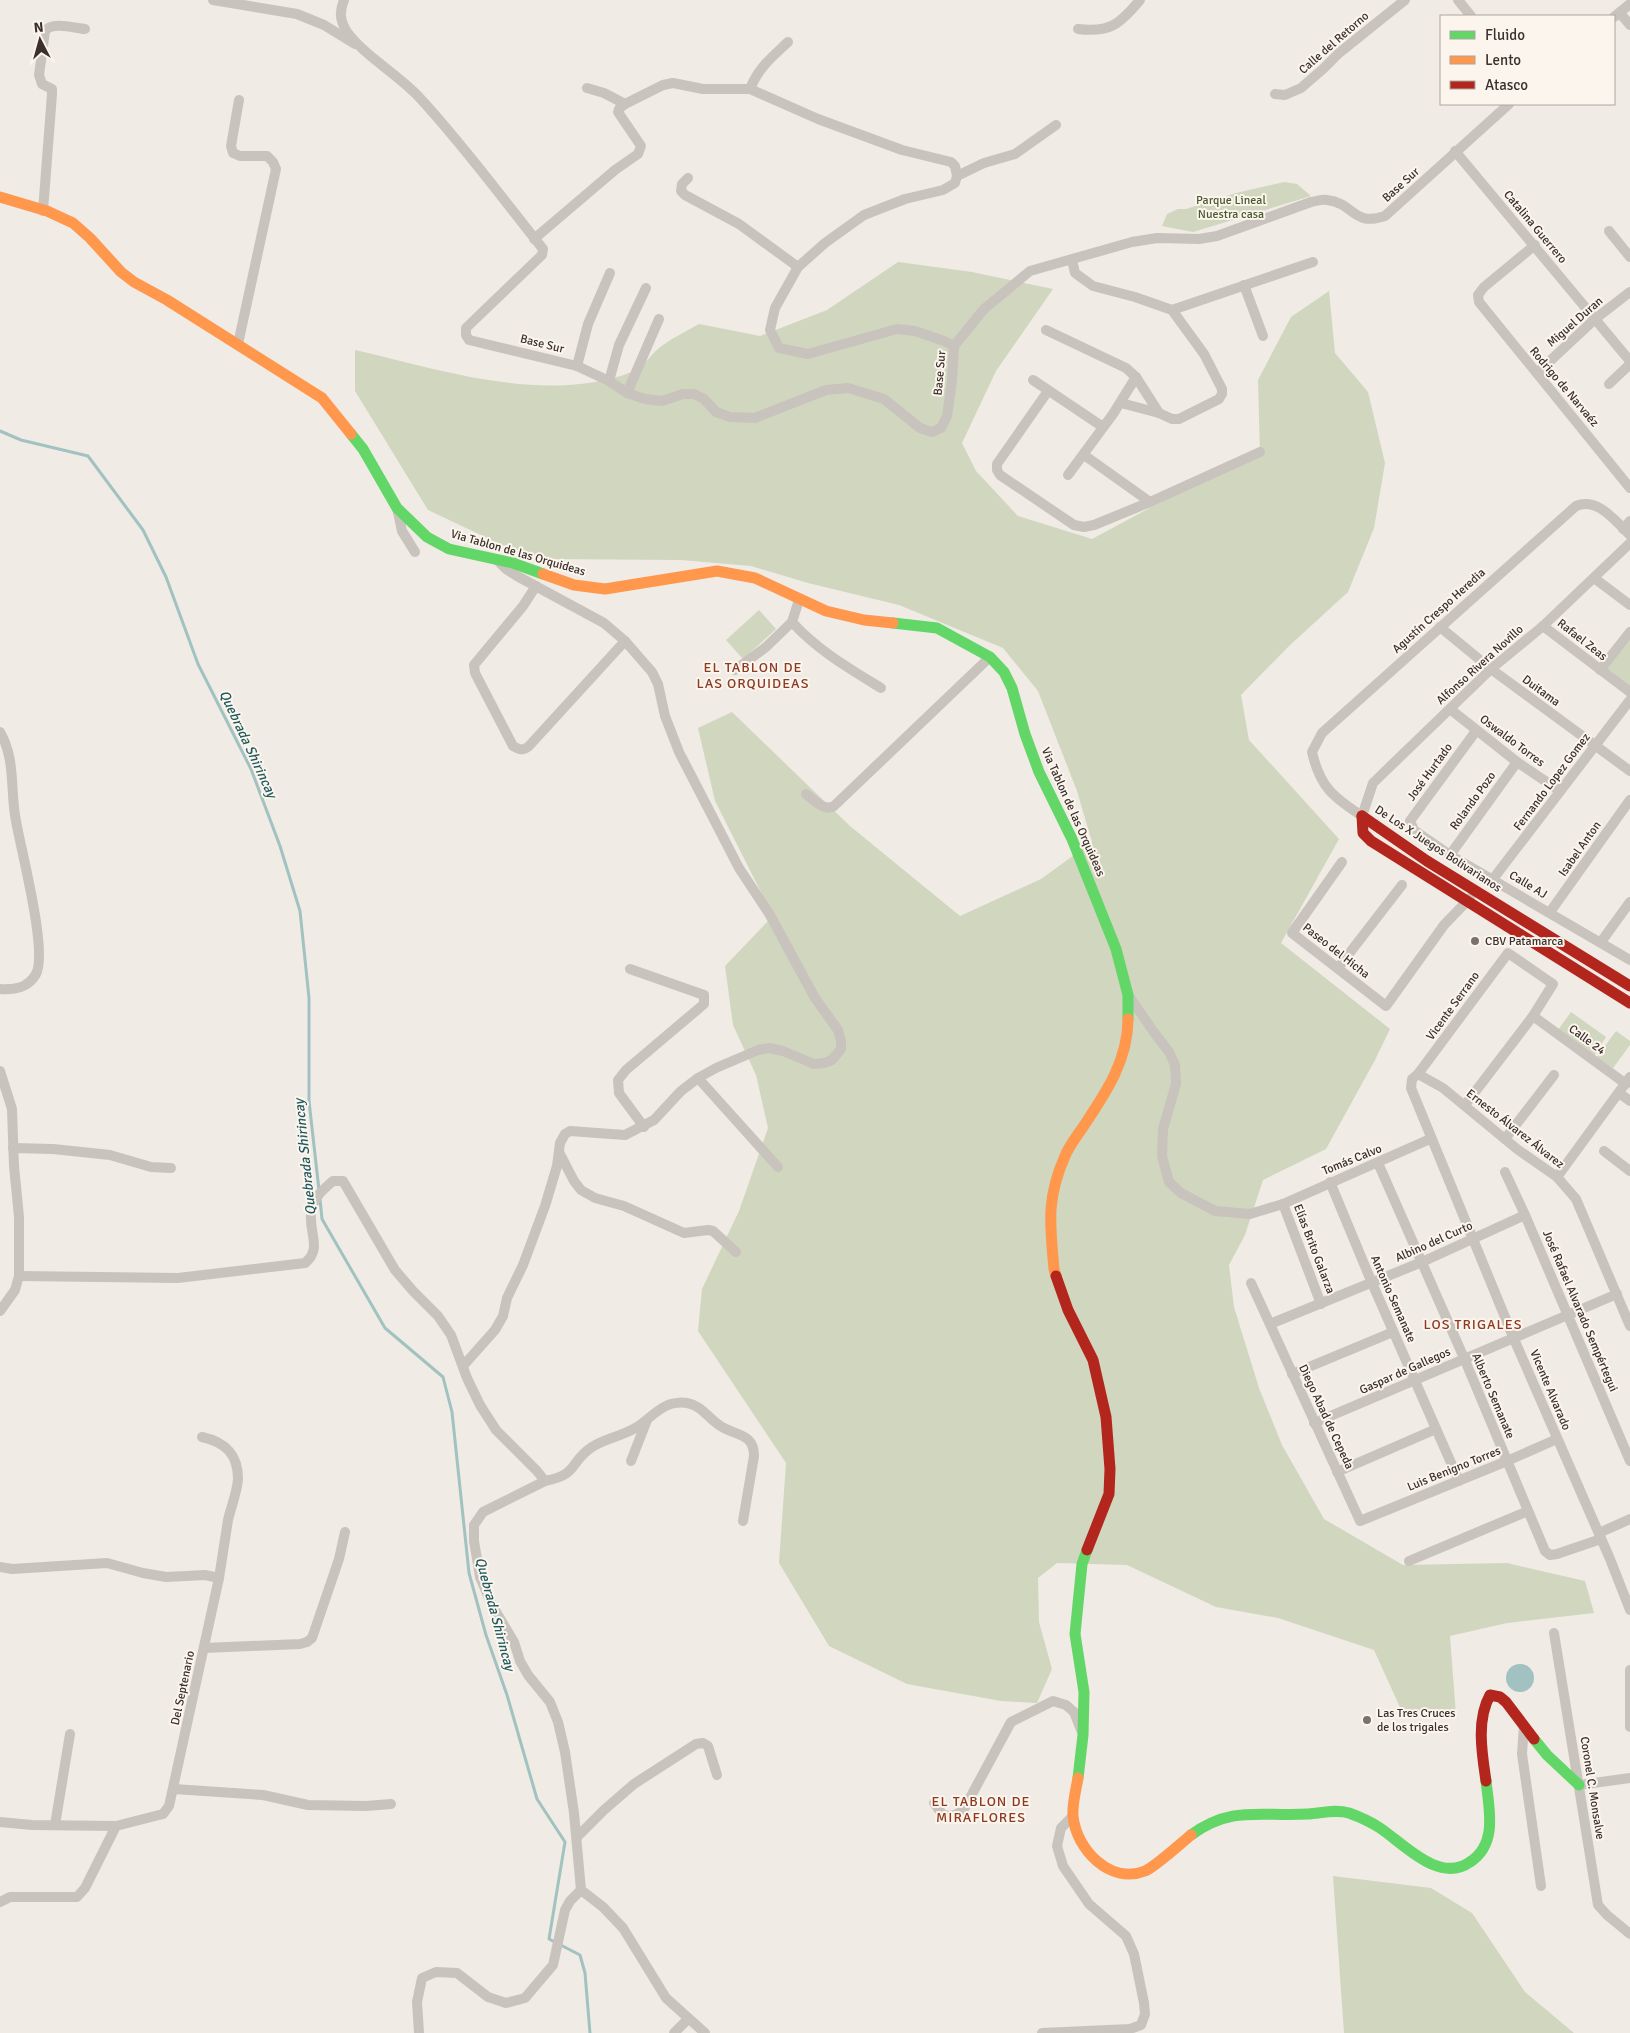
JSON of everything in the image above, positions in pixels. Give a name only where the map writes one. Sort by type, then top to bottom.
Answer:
[{"type":"street","points":[[214,0],[297,14],[324,25],[364,50]]},
{"type":"street","points":[[344,0],[340,10],[342,22],[348,33],[364,50],[416,94],[534,239],[615,170],[638,154],[641,146],[618,112],[619,109],[625,104],[663,85],[673,83],[703,89],[750,89],[818,119],[902,150],[950,162],[955,166],[957,176],[955,183],[943,190],[905,199],[864,214],[825,243],[798,267],[775,308],[770,330],[779,348],[808,354],[897,329],[915,331],[944,340],[954,346]]},
{"type":"street","points":[[1078,30],[1091,31],[1114,26],[1128,15],[1140,0]]},
{"type":"street","name":"Calle del Retorno","points":[[1275,94],[1285,95],[1301,88],[1339,52],[1405,0]]},
{"type":"street","points":[[1458,0],[1470,15]]},
{"type":"street","points":[[1630,4],[1617,15],[1630,24]]},
{"type":"street","points":[[43,211],[52,94],[52,89],[42,84],[38,75],[44,31],[54,25],[85,29]]},
{"type":"street","points":[[750,89],[755,76],[766,62],[788,42]]},
{"type":"street","points":[[588,88],[604,93],[625,104]]},
{"type":"street","points":[[238,344],[276,169],[273,162],[267,156],[240,156],[233,153],[231,146],[239,100]]},
{"type":"street","points":[[1455,151],[1508,105]]},
{"type":"street","points":[[957,176],[984,163],[1015,154],[1056,124]]},
{"type":"street","name":"Base Sur","points":[[534,239],[542,249],[542,255],[466,328],[466,335],[469,340],[577,366],[609,381],[627,393],[645,400],[662,401],[683,394],[694,394],[704,399],[716,412],[730,417],[755,418],[826,390],[848,388],[884,399],[920,428],[932,432],[941,428],[947,416],[954,346],[984,309],[1030,271],[1132,242],[1157,238],[1199,239],[1217,236],[1311,202],[1327,200],[1344,205],[1357,215],[1371,221],[1385,216],[1455,151]]},
{"type":"street","name":"Catalina Guerrero","points":[[1455,151],[1535,245],[1630,363]]},
{"type":"street","points":[[688,178],[682,184],[681,191],[684,195],[739,224],[798,267]]},
{"type":"street","name":"Via Tablon de las Orquideas","points":[[0,197],[73,222],[117,268],[140,286],[167,300],[322,398],[363,449],[397,508],[427,537],[449,549],[545,574],[574,585],[605,589],[717,571],[755,578],[826,611],[864,620],[937,628],[990,657],[1004,672],[1012,688],[1038,772],[1072,839],[1102,912],[1116,949],[1128,995],[1128,1036],[1120,1065],[1103,1097],[1065,1155],[1052,1192],[1049,1216],[1054,1269],[1068,1310],[1093,1360],[1106,1417],[1110,1469],[1109,1494],[1082,1564],[1076,1634],[1084,1692],[1083,1735],[1073,1816]]},
{"type":"street","points":[[1609,231],[1630,257]]},
{"type":"street","name":"Rodrigo de Narvaéz","points":[[1535,245],[1484,287],[1478,295],[1479,302],[1630,488]]},
{"type":"street","points":[[1072,260],[1075,273],[1094,286],[1135,297],[1172,310],[1204,354],[1216,375],[1222,394],[1219,399],[1179,419],[1172,419],[1159,413],[1121,403]]},
{"type":"street","points":[[1172,310],[1313,262]]},
{"type":"street","points":[[577,366],[588,324],[610,272]]},
{"type":"street","points":[[1244,285],[1263,336]]},
{"type":"street","points":[[609,381],[619,345],[646,288]]},
{"type":"street","name":"Miguel Duran","points":[[1536,373],[1596,319],[1630,292]]},
{"type":"street","points":[[627,393],[659,318]]},
{"type":"street","points":[[1046,330],[1126,368],[1136,377],[1159,413]]},
{"type":"street","points":[[1609,384],[1630,363]]},
{"type":"street","points":[[1068,475],[1121,403],[1136,377]]},
{"type":"street","points":[[1033,380],[1103,427]]},
{"type":"street","points":[[1048,391],[997,464],[997,470],[1000,475],[1074,525],[1084,527],[1150,502],[1260,452]]},
{"type":"street","points":[[1084,455],[1150,502]]},
{"type":"street","name":"Agustín Crespo Heredia","points":[[1362,816],[1324,786],[1316,769],[1312,752],[1322,733],[1576,506],[1584,502],[1594,504],[1628,528]]},
{"type":"street","points":[[397,508],[402,531],[415,552]]},
{"type":"street","name":"Alfonso Rivera Novillo","points":[[1362,816],[1373,783],[1491,669],[1543,626],[1630,543]]},
{"type":"street","points":[[463,1366],[495,1330],[503,1316],[507,1298],[546,1206],[564,1134],[570,1131],[625,1135],[644,1127],[654,1120],[681,1090],[698,1078],[758,1050],[769,1048],[783,1051],[814,1064],[832,1060],[841,1049],[838,1030],[814,998],[770,915],[739,868],[679,752],[666,716],[658,684],[652,672],[625,641],[604,623],[506,569],[496,560]]},
{"type":"street","points":[[1594,578],[1630,605]]},
{"type":"street","points":[[536,586],[474,665],[475,673],[513,746],[519,750],[525,750],[529,746],[625,641]]},
{"type":"street","points":[[735,670],[766,647],[792,622],[799,600]]},
{"type":"street","points":[[792,622],[810,640],[833,658],[882,688]]},
{"type":"street","name":"Rafael Zeas","points":[[1543,626],[1630,692]]},
{"type":"street","name":"Duitama","points":[[1440,627],[1491,669],[1630,771]]},
{"type":"street","points":[[1600,670],[1630,632]]},
{"type":"street","points":[[806,794],[826,808],[834,806],[990,657]]},
{"type":"street","name":"Fernando Lopez Gomez","points":[[1494,879],[1630,700]]},
{"type":"street","name":"Oswaldo Torres","points":[[1450,709],[1517,762],[1560,791]]},
{"type":"street","name":"José Hurtado","points":[[1414,830],[1410,821],[1476,731]]},
{"type":"street","points":[[0,732],[6,742],[11,761],[16,820],[34,912],[40,957],[37,973],[28,985],[14,990],[0,989]]},
{"type":"street","name":"Rolando Pozo","points":[[1450,855],[1517,762]]},
{"type":"street","name":"Isabel Anton","points":[[1550,912],[1630,800]]},
{"type":"street","name":"De Los X Juegos Bolivarianos","points":[[1362,816],[1397,841],[1587,957],[1630,986]]},
{"type":"street","name":"De Los X Juegos Bolivarianos","points":[[1362,816],[1364,833],[1371,841],[1630,1003]]},
{"type":"street","name":"Calle AJ","points":[[1414,830],[1450,855],[1630,960]]},
{"type":"street","name":"Paseo del Hicha","points":[[1342,862],[1292,933],[1386,1006],[1444,925],[1466,900]]},
{"type":"street","points":[[1338,968],[1402,885]]},
{"type":"street","points":[[1466,900],[1479,892]]},
{"type":"street","points":[[1600,942],[1630,902]]},
{"type":"street","name":"Vicente Serrano","points":[[1418,1074],[1508,953],[1553,984],[1533,1016]]},
{"type":"street","points":[[630,970],[704,995],[706,1000],[704,1004],[626,1070],[618,1080],[619,1093],[644,1127]]},
{"type":"street","name":"Tomás Calvo","points":[[1128,995],[1152,1032],[1169,1052],[1175,1065],[1176,1084],[1163,1129],[1162,1156],[1169,1182],[1181,1192],[1215,1211],[1250,1214],[1283,1204],[1430,1139]]},
{"type":"street","points":[[1465,1105],[1533,1016]]},
{"type":"street","name":"Calle 24","points":[[1533,1016],[1628,1080]]},
{"type":"street","points":[[0,1071],[12,1109],[13,1148],[19,1217],[19,1276],[15,1290],[0,1311]]},
{"type":"street","name":"Ernesto Álvarez Álvarez","points":[[1418,1074],[1443,1088],[1505,1139],[1557,1177],[1576,1199],[1630,1326]]},
{"type":"street","name":"Vicente Alvarado","points":[[1418,1074],[1412,1079],[1411,1088],[1430,1139],[1630,1610]]},
{"type":"street","points":[[1505,1139],[1554,1075]]},
{"type":"street","points":[[698,1078],[778,1167]]},
{"type":"street","points":[[1557,1177],[1628,1080]]},
{"type":"street","points":[[1619,1093],[1630,1101]]},
{"type":"street","points":[[13,1148],[52,1149],[110,1155],[151,1167],[171,1168]]},
{"type":"street","points":[[1604,1151],[1630,1171]]},
{"type":"street","points":[[559,1152],[574,1181],[582,1190],[596,1198],[624,1206],[684,1233],[713,1231],[736,1252]]},
{"type":"street","name":"Alberto Semanate","points":[[1378,1163],[1464,1358],[1545,1551],[1550,1555],[1600,1536]]},
{"type":"street","name":"José Rafael Alvarado Sempértegui","points":[[1505,1172],[1630,1461]]},
{"type":"street","points":[[19,1276],[178,1278],[305,1263],[313,1257],[315,1247],[310,1218],[318,1195],[333,1181],[343,1181],[395,1270],[438,1316],[451,1335],[480,1405],[496,1430],[545,1481]]},
{"type":"street","name":"Antonio Semanate","points":[[1330,1182],[1459,1482]]},
{"type":"street","name":"Elías Brito Galarza","points":[[1283,1204],[1321,1304]]},
{"type":"street","name":"Albino del Curto","points":[[1270,1324],[1422,1262],[1525,1215]]},
{"type":"street","name":"Diego Abad de Cepeda","points":[[1251,1283],[1360,1521]]},
{"type":"street","name":"Gaspar de Gallegos","points":[[1314,1423],[1617,1294]]},
{"type":"street","points":[[1292,1374],[1394,1332]]},
{"type":"street","points":[[419,2033],[417,2002],[422,1978],[436,1972],[458,1973],[488,1997],[506,2002],[525,1998],[553,1965],[562,1923],[570,1901],[580,1890],[577,1837],[565,1752],[558,1722],[550,1702],[528,1675],[520,1661],[510,1634],[492,1605],[480,1577],[474,1541],[474,1525],[483,1512],[545,1481],[568,1474],[590,1448],[624,1434],[670,1404],[686,1403],[702,1408],[721,1427],[750,1440],[754,1445],[754,1456],[742,1521]]},
{"type":"street","points":[[631,1461],[648,1419]]},
{"type":"street","points":[[1337,1472],[1436,1429]]},
{"type":"street","name":"Del Septenario","points":[[116,1826],[163,1814],[170,1806],[174,1789],[220,1578],[228,1520],[238,1479],[234,1458],[226,1447],[217,1440],[202,1437]]},
{"type":"street","name":"Luis Benigno Torres","points":[[1360,1521],[1459,1482],[1557,1439]]},
{"type":"street","points":[[1409,1561],[1528,1511]]},
{"type":"street","points":[[1600,1536],[1630,1519]]},
{"type":"street","points":[[204,1648],[300,1644],[308,1642],[312,1638],[330,1586],[345,1532]]},
{"type":"street","points":[[0,1567],[12,1569],[107,1563],[166,1577],[205,1575],[220,1578]]},
{"type":"street","name":"Coronel C. Monsalve","points":[[1554,1633],[1598,1905],[1606,1915],[1630,1934]]},
{"type":"street","points":[[1630,1670],[1630,1727]]},
{"type":"street","points":[[1042,2033],[1130,2029],[1141,2025],[1145,2014],[1134,1954],[1126,1936],[1089,1904],[1063,1866],[1057,1846],[1061,1828],[1073,1816],[1079,1836],[1088,1853],[1102,1866],[1121,1874],[1145,1870],[1204,1827],[1223,1818],[1242,1814],[1309,1814],[1326,1811],[1344,1812],[1371,1822],[1425,1861],[1448,1868],[1468,1864],[1485,1846],[1489,1834],[1490,1820],[1481,1729],[1482,1711],[1490,1697],[1495,1695],[1500,1697],[1542,1748],[1580,1785],[1630,1778]]},
{"type":"street","points":[[934,1803],[943,1815],[950,1817],[957,1815],[964,1809],[1011,1722],[1034,1713],[1041,1706],[1053,1702],[1066,1704],[1074,1712],[1083,1735]]},
{"type":"street","points":[[1524,1725],[1522,1754],[1541,1886]]},
{"type":"street","points":[[55,1825],[70,1734]]},
{"type":"street","points":[[577,1837],[634,1784],[696,1744],[702,1743],[708,1746],[718,1775]]},
{"type":"street","points":[[1522,1754],[1530,1748],[1542,1748]]},
{"type":"street","points":[[174,1789],[263,1794],[308,1805],[366,1806],[391,1804]]},
{"type":"street","points":[[0,1822],[116,1826],[85,1888],[77,1897],[10,1897],[0,1902]]},
{"type":"street","points":[[580,1890],[603,1907],[623,1928],[666,1998],[705,2033]]},
{"type":"street","points":[[674,2033],[688,2019]]},
{"type":"green space","name":"Parque Lineal Nuestra casa","points":[[1284,182],[1297,184],[1311,196],[1193,232],[1162,226],[1167,214],[1178,209],[1186,209],[1236,193]]},
{"type":"green space","points":[[898,262],[972,272],[1053,289],[996,371],[962,443],[976,471],[1018,516],[1092,539],[1170,497],[1260,454],[1258,380],[1291,317],[1329,291],[1335,353],[1368,392],[1385,463],[1374,528],[1348,592],[1289,646],[1241,695],[1249,740],[1339,839],[1281,943],[1390,1029],[1326,1149],[1263,1180],[1245,1235],[1229,1265],[1234,1307],[1259,1388],[1282,1445],[1324,1519],[1403,1565],[1507,1563],[1585,1581],[1594,1613],[1507,1623],[1450,1636],[1456,1715],[1403,1714],[1374,1650],[1278,1618],[1216,1607],[1127,1565],[1057,1563],[1038,1578],[1039,1622],[1052,1669],[1037,1703],[1001,1701],[907,1684],[829,1646],[779,1563],[786,1463],[698,1331],[702,1289],[739,1211],[768,1128],[756,1075],[733,1025],[725,966],[769,920],[761,892],[715,801],[698,728],[732,712],[850,826],[960,916],[1041,879],[1092,842],[1077,791],[1038,691],[1003,648],[899,605],[808,583],[751,566],[681,560],[545,559],[502,545],[428,510],[355,391],[355,350],[423,367],[494,381],[529,385],[564,385],[599,381],[636,370],[663,345],[699,324],[760,336],[827,310]]},
{"type":"green space","points":[[759,610],[776,629],[743,659],[726,640]]},
{"type":"green space","points":[[1630,640],[1630,687],[1606,669]]},
{"type":"green space","points":[[1571,1012],[1606,1037],[1594,1056],[1558,1030]]},
{"type":"green space","points":[[1616,1031],[1630,1041],[1630,1045],[1613,1068],[1597,1057]]},
{"type":"green space","points":[[1333,1876],[1431,1888],[1472,1913],[1525,1992],[1574,2033],[1344,2033]]},
{"type":"water","points":[[1520,1664],[1530,1668],[1534,1678],[1530,1688],[1520,1692],[1510,1688],[1506,1678],[1510,1668]]},
{"type":"waterway","name":"Quebrada Shirincay","points":[[0,431],[21,440],[88,456],[143,530],[166,577],[198,664],[251,769],[280,846],[300,911],[309,998],[309,1101],[319,1190]]},
{"type":"waterway","name":"Quebrada Shirincay","points":[[320,1199],[322,1219],[385,1328],[443,1377],[452,1412],[469,1573],[486,1635],[507,1695],[537,1799],[565,1842],[549,1939],[580,1955],[585,1973],[590,2033]]},
{"type":"traffic: fast","points":[[351,434],[363,449],[397,508],[427,537],[449,549],[513,563],[543,574]]},
{"type":"traffic: fast","points":[[893,623],[937,628],[990,657],[1004,672],[1012,688],[1025,734],[1039,772],[1072,839],[1116,949],[1128,995],[1128,1019]]},
{"type":"traffic: fast","points":[[1078,1778],[1083,1735],[1084,1692],[1075,1634],[1082,1564],[1087,1550]]},
{"type":"traffic: fast","points":[[1534,1739],[1547,1755],[1579,1785]]},
{"type":"traffic: fast","points":[[1191,1835],[1220,1819],[1247,1814],[1291,1815],[1334,1811],[1344,1812],[1377,1826],[1411,1852],[1434,1865],[1458,1868],[1470,1862],[1485,1846],[1490,1825],[1486,1781]]},
{"type":"traffic: slow","points":[[0,197],[47,211],[73,223],[90,238],[121,272],[134,282],[167,300],[322,398],[351,434]]},
{"type":"traffic: slow","points":[[543,574],[574,585],[605,589],[717,571],[755,578],[826,611],[864,620],[893,623]]},
{"type":"traffic: slow","points":[[1056,1276],[1051,1225],[1052,1199],[1055,1185],[1065,1156],[1107,1089],[1120,1063],[1127,1034],[1128,1019]]},
{"type":"traffic: slow","points":[[1078,1778],[1073,1807],[1076,1828],[1088,1852],[1108,1868],[1119,1873],[1132,1874],[1145,1871],[1191,1835]]},
{"type":"traffic: jam","points":[[1362,816],[1363,833],[1371,841],[1630,1003]]},
{"type":"traffic: jam","points":[[1362,816],[1427,861],[1630,986]]},
{"type":"traffic: jam","points":[[1056,1276],[1068,1310],[1093,1360],[1106,1417],[1110,1469],[1109,1494],[1087,1550]]},
{"type":"traffic: jam","points":[[1486,1781],[1481,1737],[1483,1715],[1490,1695],[1500,1697],[1506,1702],[1534,1739]]},
{"type":"place","name":"CBV Patamarca","points":[[1475,941]]},
{"type":"place","name":"Las Tres Cruces de los trigales","points":[[1367,1720]]},
{"type":"district","name":"EL TABLON DE LAS ORQUIDEAS","points":[[753,676]]},
{"type":"district","name":"LOS TRIGALES","points":[[1473,1324]]},
{"type":"district","name":"EL TABLON DE MIRAFLORES","points":[[981,1809]]}]
